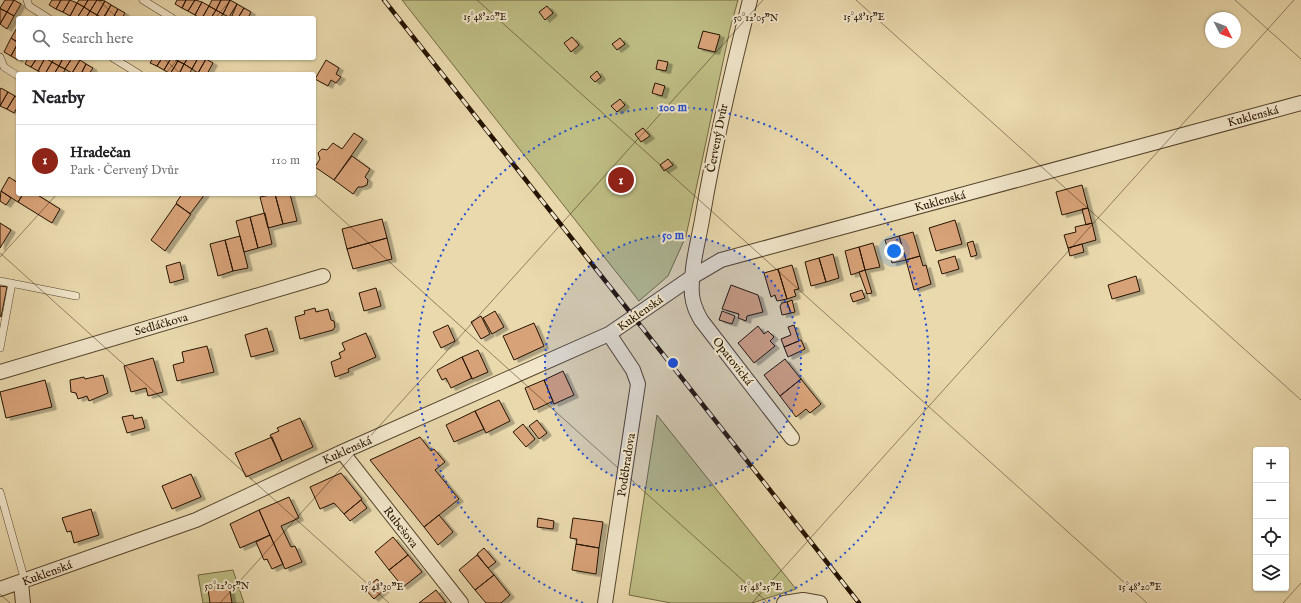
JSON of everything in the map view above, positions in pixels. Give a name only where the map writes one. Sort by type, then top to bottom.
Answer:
[{"type":"street","name":"Červený Dvůr","points":[[692,277],[724,101],[750,0]]},
{"type":"street","name":"Kuklenská","points":[[0,589],[196,520],[342,452],[609,334],[692,277],[722,260],[1301,103]]},
{"type":"street","name":"Sedláčkova","points":[[0,372],[323,276]]},
{"type":"street","name":"Opatovická","points":[[692,277],[694,308],[701,320],[792,438]]},
{"type":"street","name":"Poděbradova","points":[[605,603],[638,384],[633,370],[609,334]]},
{"type":"street","name":"Rubešova","points":[[342,452],[461,603]]},
{"type":"street","points":[[23,582],[23,603]]},
{"type":"street","points":[[784,603],[803,600],[820,603]]},
{"type":"lane","points":[[27,0],[29,6],[45,16]]},
{"type":"lane","points":[[143,0],[169,16]]},
{"type":"lane","points":[[0,57],[4,67],[16,75]]},
{"type":"lane","points":[[116,60],[136,72]]},
{"type":"lane","points":[[0,281],[76,296]]},
{"type":"lane","points":[[0,348],[12,283]]},
{"type":"lane","points":[[0,492],[23,582]]},
{"type":"shaded area","points":[[402,0],[738,0],[730,29],[686,236],[668,276],[639,301]]},
{"type":"shaded area","points":[[657,415],[796,589],[752,603],[671,603],[629,595]]},
{"type":"shaded area","points":[[233,570],[244,603],[203,603],[198,575]]},
{"type":"building","points":[[5,0],[14,0],[7,12],[0,8]]},
{"type":"building","points":[[14,0],[21,4],[14,16],[7,12]]},
{"type":"building","points":[[52,0],[61,0],[56,9],[49,5]]},
{"type":"building","points":[[61,0],[70,0],[63,12],[56,9]]},
{"type":"building","points":[[70,0],[77,3],[70,16],[63,12]]},
{"type":"building","points":[[79,0],[88,0],[84,7],[77,3]]},
{"type":"building","points":[[88,0],[97,0],[90,11],[84,7]]},
{"type":"building","points":[[97,0],[105,1],[97,15],[90,11]]},
{"type":"building","points":[[177,0],[186,0],[182,8],[175,4]]},
{"type":"building","points":[[186,0],[195,0],[188,11],[182,8]]},
{"type":"building","points":[[195,0],[202,2],[195,15],[188,11]]},
{"type":"building","points":[[212,0],[221,0],[216,10],[209,6]]},
{"type":"building","points":[[221,0],[230,0],[223,14],[216,10]]},
{"type":"building","points":[[230,0],[237,4],[230,16],[223,14]]},
{"type":"building","points":[[105,1],[111,5],[104,16],[97,15]]},
{"type":"building","points":[[202,2],[209,6],[203,16],[195,15]]},
{"type":"building","points":[[77,3],[84,7],[78,16],[70,16]]},
{"type":"building","points":[[237,4],[244,8],[239,16],[232,16]]},
{"type":"building","points":[[111,5],[118,9],[114,16],[105,16]]},
{"type":"building","points":[[209,6],[216,10],[212,16],[203,16]]},
{"type":"building","points":[[547,6],[553,13],[545,20],[539,12]]},
{"type":"building","points":[[84,7],[90,11],[87,16],[78,16]]},
{"type":"building","points":[[244,8],[251,12],[249,16],[239,16]]},
{"type":"building","points":[[0,9],[7,12],[0,24]]},
{"type":"building","points":[[118,9],[125,13],[123,16],[114,16]]},
{"type":"building","points":[[216,10],[223,14],[222,16],[212,16]]},
{"type":"building","points":[[90,11],[97,15],[96,16],[87,16]]},
{"type":"building","points":[[7,12],[14,16],[7,29],[0,24]]},
{"type":"building","points":[[16,29],[16,41],[11,38]]},
{"type":"building","points":[[703,31],[720,35],[715,52],[698,48]]},
{"type":"building","points":[[572,37],[579,45],[571,52],[564,43]]},
{"type":"building","points":[[11,38],[16,42],[16,47],[11,56],[4,52]]},
{"type":"building","points":[[620,38],[625,44],[617,50],[612,44]]},
{"type":"building","points":[[16,47],[16,59],[11,56]]},
{"type":"building","points":[[27,60],[36,60],[31,67],[25,64]]},
{"type":"building","points":[[36,60],[44,60],[38,71],[31,67]]},
{"type":"building","points":[[44,60],[52,62],[46,72],[38,71]]},
{"type":"building","points":[[53,60],[62,60],[59,66],[52,62]]},
{"type":"building","points":[[62,60],[71,60],[65,69],[59,66]]},
{"type":"building","points":[[71,60],[80,60],[73,72],[65,69]]},
{"type":"building","points":[[80,60],[86,64],[82,72],[73,72]]},
{"type":"building","points":[[152,60],[161,60],[157,66],[150,63]]},
{"type":"building","points":[[161,60],[170,60],[164,70],[157,66]]},
{"type":"building","points":[[170,60],[178,61],[171,72],[164,70]]},
{"type":"building","points":[[178,60],[187,60],[184,64]]},
{"type":"building","points":[[187,60],[197,60],[192,69],[184,64]]},
{"type":"building","points":[[197,60],[205,60],[199,72],[192,69]]},
{"type":"building","points":[[205,60],[213,63],[208,72],[199,72]]},
{"type":"building","points":[[326,60],[339,68],[336,74],[341,77],[336,83],[331,80],[328,86],[316,80]]},
{"type":"building","points":[[658,60],[668,62],[666,71],[656,69]]},
{"type":"building","points":[[178,61],[184,64],[180,72],[171,72]]},
{"type":"building","points":[[52,62],[59,66],[55,72],[46,72]]},
{"type":"building","points":[[86,64],[93,68],[90,72],[82,72]]},
{"type":"building","points":[[184,64],[192,69],[190,72],[180,72]]},
{"type":"building","points":[[59,66],[65,69],[64,72],[55,72]]},
{"type":"building","points":[[597,71],[601,77],[595,82],[590,77]]},
{"type":"building","points":[[655,83],[665,86],[662,96],[652,93]]},
{"type":"building","points":[[1,88],[8,92],[0,106],[0,90]]},
{"type":"building","points":[[8,92],[15,96],[7,109],[0,106]]},
{"type":"building","points":[[15,96],[16,97],[16,110],[14,113],[7,109]]},
{"type":"building","points":[[620,99],[625,105],[617,112],[611,106]]},
{"type":"building","points":[[643,128],[650,136],[641,142],[635,134]]},
{"type":"building","points":[[354,133],[363,139],[334,180],[316,168],[320,159],[318,153],[322,149],[327,150],[333,143],[342,149]]},
{"type":"building","points":[[352,156],[370,169],[365,177],[368,180],[367,185],[358,187],[353,194],[334,180]]},
{"type":"building","points":[[668,159],[673,165],[664,171],[660,165]]},
{"type":"building","points":[[9,177],[16,182],[16,196],[22,196],[18,202],[1,191]]},
{"type":"building","points":[[1082,185],[1088,208],[1062,215],[1056,192]]},
{"type":"building","points":[[1,191],[11,198],[6,205],[0,201]]},
{"type":"building","points":[[22,196],[39,196],[60,209],[52,223],[18,202]]},
{"type":"building","points":[[181,196],[204,196],[190,214],[176,203]]},
{"type":"building","points":[[276,196],[291,196],[297,221],[283,224]]},
{"type":"building","points":[[276,196],[283,224],[268,228],[260,197]]},
{"type":"building","points":[[176,204],[191,214],[165,251],[151,240]]},
{"type":"building","points":[[1088,208],[1092,223],[1086,225],[1082,209]]},
{"type":"building","points":[[265,213],[272,244],[258,248],[250,217]]},
{"type":"building","points":[[250,217],[258,248],[244,252],[236,221]]},
{"type":"building","points":[[382,219],[387,238],[347,249],[342,229]]},
{"type":"building","points":[[955,220],[962,244],[936,251],[929,228]]},
{"type":"building","points":[[0,223],[11,230],[0,248]]},
{"type":"building","points":[[1092,223],[1096,240],[1068,248],[1064,235],[1076,232],[1075,227]]},
{"type":"building","points":[[913,232],[920,256],[906,260],[899,236]]},
{"type":"building","points":[[240,236],[248,268],[233,271],[225,240]]},
{"type":"building","points":[[899,236],[906,260],[892,263],[885,240]]},
{"type":"building","points":[[387,238],[392,259],[353,269],[347,249]]},
{"type":"building","points":[[225,240],[233,271],[218,276],[210,244]]},
{"type":"building","points":[[973,241],[977,255],[971,257],[967,243]]},
{"type":"building","points":[[873,243],[880,267],[865,270],[859,247]]},
{"type":"building","points":[[1082,244],[1084,252],[1070,256],[1068,248]]},
{"type":"building","points":[[859,247],[865,270],[851,275],[845,251]]},
{"type":"building","points":[[833,254],[839,278],[826,282],[819,258]]},
{"type":"building","points":[[920,256],[923,266],[926,265],[931,284],[914,290],[906,260]]},
{"type":"building","points":[[955,256],[959,269],[942,274],[938,261]]},
{"type":"building","points":[[819,258],[826,282],[811,286],[805,262]]},
{"type":"building","points":[[180,262],[184,279],[170,283],[166,266]]},
{"type":"building","points":[[792,265],[799,289],[794,290],[796,296],[787,299],[778,269]]},
{"type":"building","points":[[778,269],[787,299],[777,301],[775,295],[771,297],[764,273]]},
{"type":"building","points":[[865,270],[872,293],[867,294],[859,272]]},
{"type":"building","points":[[1136,276],[1140,291],[1112,299],[1108,285]]},
{"type":"building","points":[[731,285],[758,295],[763,312],[747,316],[746,321],[738,318],[739,314],[722,309]]},
{"type":"building","points":[[0,286],[7,287],[1,317],[0,316]]},
{"type":"building","points":[[376,288],[381,306],[364,311],[359,293]]},
{"type":"building","points":[[862,290],[865,298],[853,302],[850,294]]},
{"type":"building","points":[[792,300],[795,312],[791,313],[787,302]]},
{"type":"building","points":[[787,302],[791,313],[782,315],[780,306],[782,303]]},
{"type":"building","points":[[315,308],[316,312],[328,309],[331,320],[334,321],[335,327],[333,330],[300,339],[295,317],[305,314],[304,311]]},
{"type":"building","points":[[495,311],[504,327],[492,334],[483,318]]},
{"type":"building","points":[[722,311],[735,316],[732,324],[719,320]]},
{"type":"building","points":[[481,316],[490,334],[481,339],[471,322]]},
{"type":"building","points":[[534,323],[544,346],[514,360],[503,336]]},
{"type":"building","points":[[448,325],[455,341],[441,348],[433,332]]},
{"type":"building","points":[[794,325],[799,341],[784,347],[781,339],[791,335],[788,327]]},
{"type":"building","points":[[758,326],[764,334],[768,331],[774,337],[770,341],[775,346],[754,363],[738,343]]},
{"type":"building","points":[[267,328],[274,351],[251,357],[245,335]]},
{"type":"building","points":[[366,333],[376,357],[348,369],[349,372],[335,377],[331,362],[341,358],[339,353],[345,350],[342,343]]},
{"type":"building","points":[[801,340],[805,349],[788,357],[784,347]]},
{"type":"building","points":[[207,346],[214,372],[177,381],[173,365],[184,362],[182,352]]},
{"type":"building","points":[[478,350],[488,372],[472,379],[462,357]]},
{"type":"building","points":[[462,357],[472,378],[451,388],[446,378],[442,380],[437,370]]},
{"type":"building","points":[[153,358],[163,392],[148,396],[146,388],[131,392],[124,366]]},
{"type":"building","points":[[785,359],[801,379],[780,396],[764,375]]},
{"type":"building","points":[[563,371],[574,395],[554,404],[544,380]]},
{"type":"building","points":[[103,375],[108,393],[89,401],[87,396],[78,399],[76,393],[71,392],[70,380],[84,377],[85,379]]},
{"type":"building","points":[[801,379],[821,404],[810,413],[806,409],[796,417],[780,396]]},
{"type":"building","points":[[45,380],[52,407],[6,418],[0,392]]},
{"type":"building","points":[[544,380],[553,401],[534,410],[525,388]]},
{"type":"building","points":[[499,400],[510,421],[486,433],[475,411]]},
{"type":"building","points":[[475,411],[484,429],[454,442],[446,425]]},
{"type":"building","points":[[133,415],[134,419],[142,417],[145,428],[127,433],[122,417]]},
{"type":"building","points":[[300,418],[313,447],[282,461],[270,435],[279,431],[277,428]]},
{"type":"building","points":[[537,420],[547,433],[539,439],[529,426]]},
{"type":"building","points":[[523,424],[535,439],[526,447],[513,432]]},
{"type":"building","points":[[272,437],[282,461],[246,477],[235,453]]},
{"type":"building","points":[[420,437],[431,451],[434,449],[445,462],[435,470],[459,499],[424,527],[370,460]]},
{"type":"building","points":[[341,473],[362,499],[344,514],[334,503],[320,509],[310,487]]},
{"type":"building","points":[[191,474],[201,497],[172,509],[162,486]]},
{"type":"building","points":[[289,497],[299,518],[281,526],[291,547],[295,546],[302,562],[285,569],[259,510]]},
{"type":"building","points":[[361,500],[367,508],[350,521],[344,514]]},
{"type":"building","points":[[91,509],[99,535],[74,543],[71,531],[67,532],[62,518]]},
{"type":"building","points":[[259,510],[270,535],[240,548],[230,524]]},
{"type":"building","points":[[439,515],[453,532],[438,545],[424,527]]},
{"type":"building","points":[[538,518],[554,521],[553,529],[537,527]]},
{"type":"building","points":[[573,518],[603,522],[599,548],[576,544],[577,539],[570,538]]},
{"type":"building","points":[[270,535],[283,564],[272,569],[267,559],[264,560],[256,542]]},
{"type":"building","points":[[393,537],[408,555],[389,570],[375,552]]},
{"type":"building","points":[[576,544],[599,548],[596,574],[572,570]]},
{"type":"building","points":[[484,548],[496,562],[488,568],[477,554]]},
{"type":"building","points":[[408,555],[422,572],[403,587],[389,570]]},
{"type":"building","points":[[477,555],[494,575],[475,590],[459,570]]},
{"type":"building","points":[[494,575],[510,595],[501,603],[486,603],[475,590]]},
{"type":"building","points":[[377,579],[385,589],[374,599],[365,589]]},
{"type":"building","points":[[229,586],[232,603],[210,603],[208,589]]},
{"type":"building","points":[[436,590],[446,603],[419,603]]},
{"type":"railway","points":[[384,0],[859,603]]},
{"type":"place","name":"Hradečan","points":[[621,180]]}]
